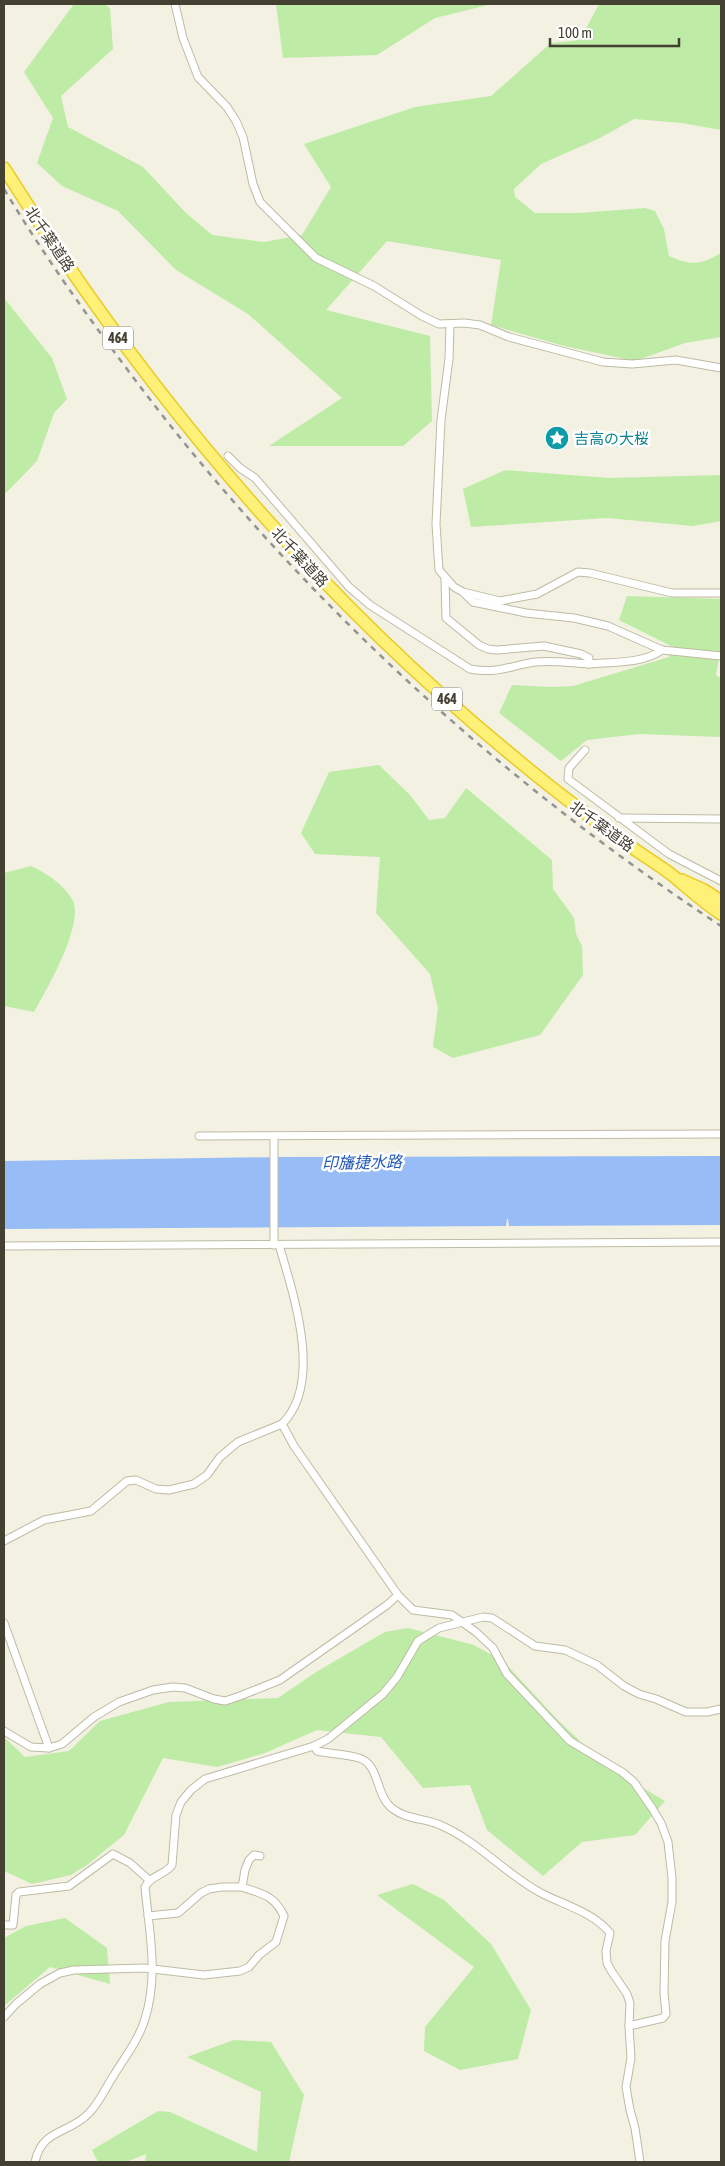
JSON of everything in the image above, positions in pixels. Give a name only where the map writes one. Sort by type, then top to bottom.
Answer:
[{"type":"highway","name":"北千葉道路","points":[[4,168],[111,328],[192,434],[246,498],[342,601],[436,690],[508,752],[567,800],[672,875],[698,898],[721,914]]},
{"type":"highway","name":"北千葉道路","points":[[672,875],[704,890],[721,901]]},
{"type":"street","points":[[174,4],[198,76],[227,107],[236,121],[243,138],[253,184],[260,202],[316,258],[374,286],[427,319],[439,324],[464,323],[480,325],[509,337],[603,362],[632,364],[676,360],[721,368]]},
{"type":"street","points":[[450,325],[449,360],[441,420],[436,524],[436,557],[439,570],[444,578],[463,592],[500,601],[537,594],[578,572],[590,573],[672,593],[721,593]]},
{"type":"street","points":[[228,456],[240,468],[255,478],[313,547],[356,593],[370,605],[470,669],[486,672],[499,671],[542,661],[589,664],[639,659],[656,655],[662,650]]},
{"type":"street","points":[[444,578],[446,618],[479,645],[497,650],[544,646],[559,648],[590,658],[589,664]]},
{"type":"street","points":[[463,592],[472,602],[526,612],[574,618],[608,626],[662,650],[721,656]]},
{"type":"street","points":[[585,750],[569,768],[568,779],[669,854],[721,881]]},
{"type":"street","points":[[619,818],[721,819]]},
{"type":"street","points":[[199,1136],[721,1134]]},
{"type":"street","points":[[4,1541],[44,1520],[91,1511],[127,1481],[136,1480],[156,1489],[169,1490],[194,1484],[207,1475],[220,1457],[238,1442],[282,1424],[289,1416],[301,1389],[303,1350],[294,1298],[274,1233],[274,1136]]},
{"type":"street","points":[[4,1246],[721,1242]]},
{"type":"street","points":[[282,1424],[294,1446],[398,1595],[413,1610],[452,1615],[463,1621],[493,1648],[507,1674],[570,1741],[622,1772],[634,1782],[661,1823],[668,1842],[672,1878],[672,1902],[665,1941],[664,1993],[666,2014],[663,2018],[629,2026]]},
{"type":"street","points":[[4,1731],[31,1747],[49,1748],[62,1744],[102,1712],[120,1702],[153,1690],[173,1687],[185,1688],[224,1701],[280,1680],[387,1605],[398,1595]]},
{"type":"street","points":[[35,2162],[38,2152],[46,2140],[89,2113],[125,2058],[145,2020],[154,1969],[152,1935],[145,1886],[149,1880],[169,1870],[172,1865],[176,1815],[181,1802],[205,1779],[314,1746],[328,1739],[383,1694],[397,1677],[418,1641],[439,1628],[483,1617],[492,1618],[535,1646],[565,1650],[582,1657],[639,1694],[686,1712],[707,1712],[721,1709]]},
{"type":"street","points":[[4,1623],[49,1748]]},
{"type":"street","points":[[314,1746],[317,1751],[359,1758],[365,1761],[375,1776],[382,1798],[393,1809],[408,1817],[440,1825],[459,1835],[487,1853],[525,1883],[594,1918],[610,1933],[606,1951],[607,1963],[628,1994],[630,2003],[631,2058],[626,2087],[638,2141],[640,2162]]},
{"type":"street","points":[[4,1925],[13,1925],[16,1895],[19,1892],[69,1886],[113,1854],[130,1863],[149,1880]]},
{"type":"street","points":[[242,1887],[249,1860],[254,1855],[260,1856]]},
{"type":"street","points":[[4,2017],[40,1984],[60,1973],[88,1968],[154,1969],[204,1974],[240,1971],[249,1967],[259,1955],[276,1942],[284,1916],[279,1906],[269,1896],[242,1887],[222,1887],[209,1889],[201,1893],[178,1913],[148,1916]]},
{"type":"green space","points":[[74,4],[104,4],[110,8],[113,49],[61,96],[68,127],[143,167],[186,213],[212,235],[264,242],[302,235],[331,187],[304,144],[415,107],[491,96],[551,43],[580,40],[599,4],[721,4],[721,130],[682,123],[634,119],[600,138],[541,164],[514,189],[515,197],[535,213],[579,213],[645,208],[655,211],[664,229],[669,256],[690,263],[696,263],[708,260],[721,253],[721,337],[685,343],[635,361],[564,346],[491,325],[501,260],[387,241],[326,310],[430,336],[432,421],[403,446],[269,446],[342,398],[248,314],[176,270],[118,211],[62,186],[37,163],[53,118],[24,72]]},
{"type":"green space","points":[[276,4],[492,4],[435,18],[377,55],[283,58]]},
{"type":"green space","points":[[4,298],[52,358],[67,399],[54,413],[37,461],[4,495]]},
{"type":"green space","points":[[505,470],[609,478],[721,475],[721,521],[693,526],[607,518],[471,527],[463,489]]},
{"type":"green space","points":[[627,596],[721,599],[721,647],[716,675],[721,678],[721,737],[639,734],[587,740],[561,761],[499,713],[512,685],[573,686],[669,657],[673,647],[619,620]]},
{"type":"green space","points":[[379,765],[410,795],[429,820],[445,818],[466,788],[552,860],[553,889],[574,918],[576,934],[582,946],[583,975],[540,1035],[453,1058],[433,1047],[438,1008],[430,974],[376,913],[380,857],[315,854],[301,833],[329,772]]},
{"type":"green space","points":[[31,866],[48,876],[64,889],[72,899],[75,910],[74,923],[63,956],[34,1012],[4,1006],[4,873]]},
{"type":"green space","points":[[408,1628],[474,1645],[504,1662],[556,1718],[606,1766],[665,1801],[635,1835],[582,1842],[543,1876],[487,1830],[470,1785],[423,1788],[381,1737],[317,1730],[265,1753],[217,1767],[163,1758],[124,1835],[87,1865],[71,1875],[32,1884],[4,1871],[4,1737],[25,1757],[69,1751],[100,1721],[169,1702],[278,1698],[316,1672],[385,1632]]},
{"type":"green space","points":[[413,1884],[444,1900],[491,1944],[531,2010],[518,2059],[460,2070],[424,2051],[425,2027],[474,1967],[377,1895]]},
{"type":"green space","points":[[65,1918],[107,1948],[110,1984],[50,1967],[4,2006],[4,1938],[26,1926]]},
{"type":"green space","points":[[234,2040],[271,2042],[304,2095],[289,2162],[145,2162],[146,2154],[126,2162],[98,2162],[92,2150],[158,2111],[170,2112],[257,2152],[261,2092],[187,2057]]},
{"type":"water","name":"印旛捷水路","points":[[721,1156],[721,1225],[509,1226],[507,1219],[506,1226],[4,1229],[4,1161],[282,1157]]},
{"type":"railway","points":[[4,189],[75,298],[121,361],[185,443],[252,522],[322,598],[396,670],[473,739],[553,805],[635,867],[721,926]]},
{"type":"place","name":"吉高の大桜","points":[[557,438]]}]
